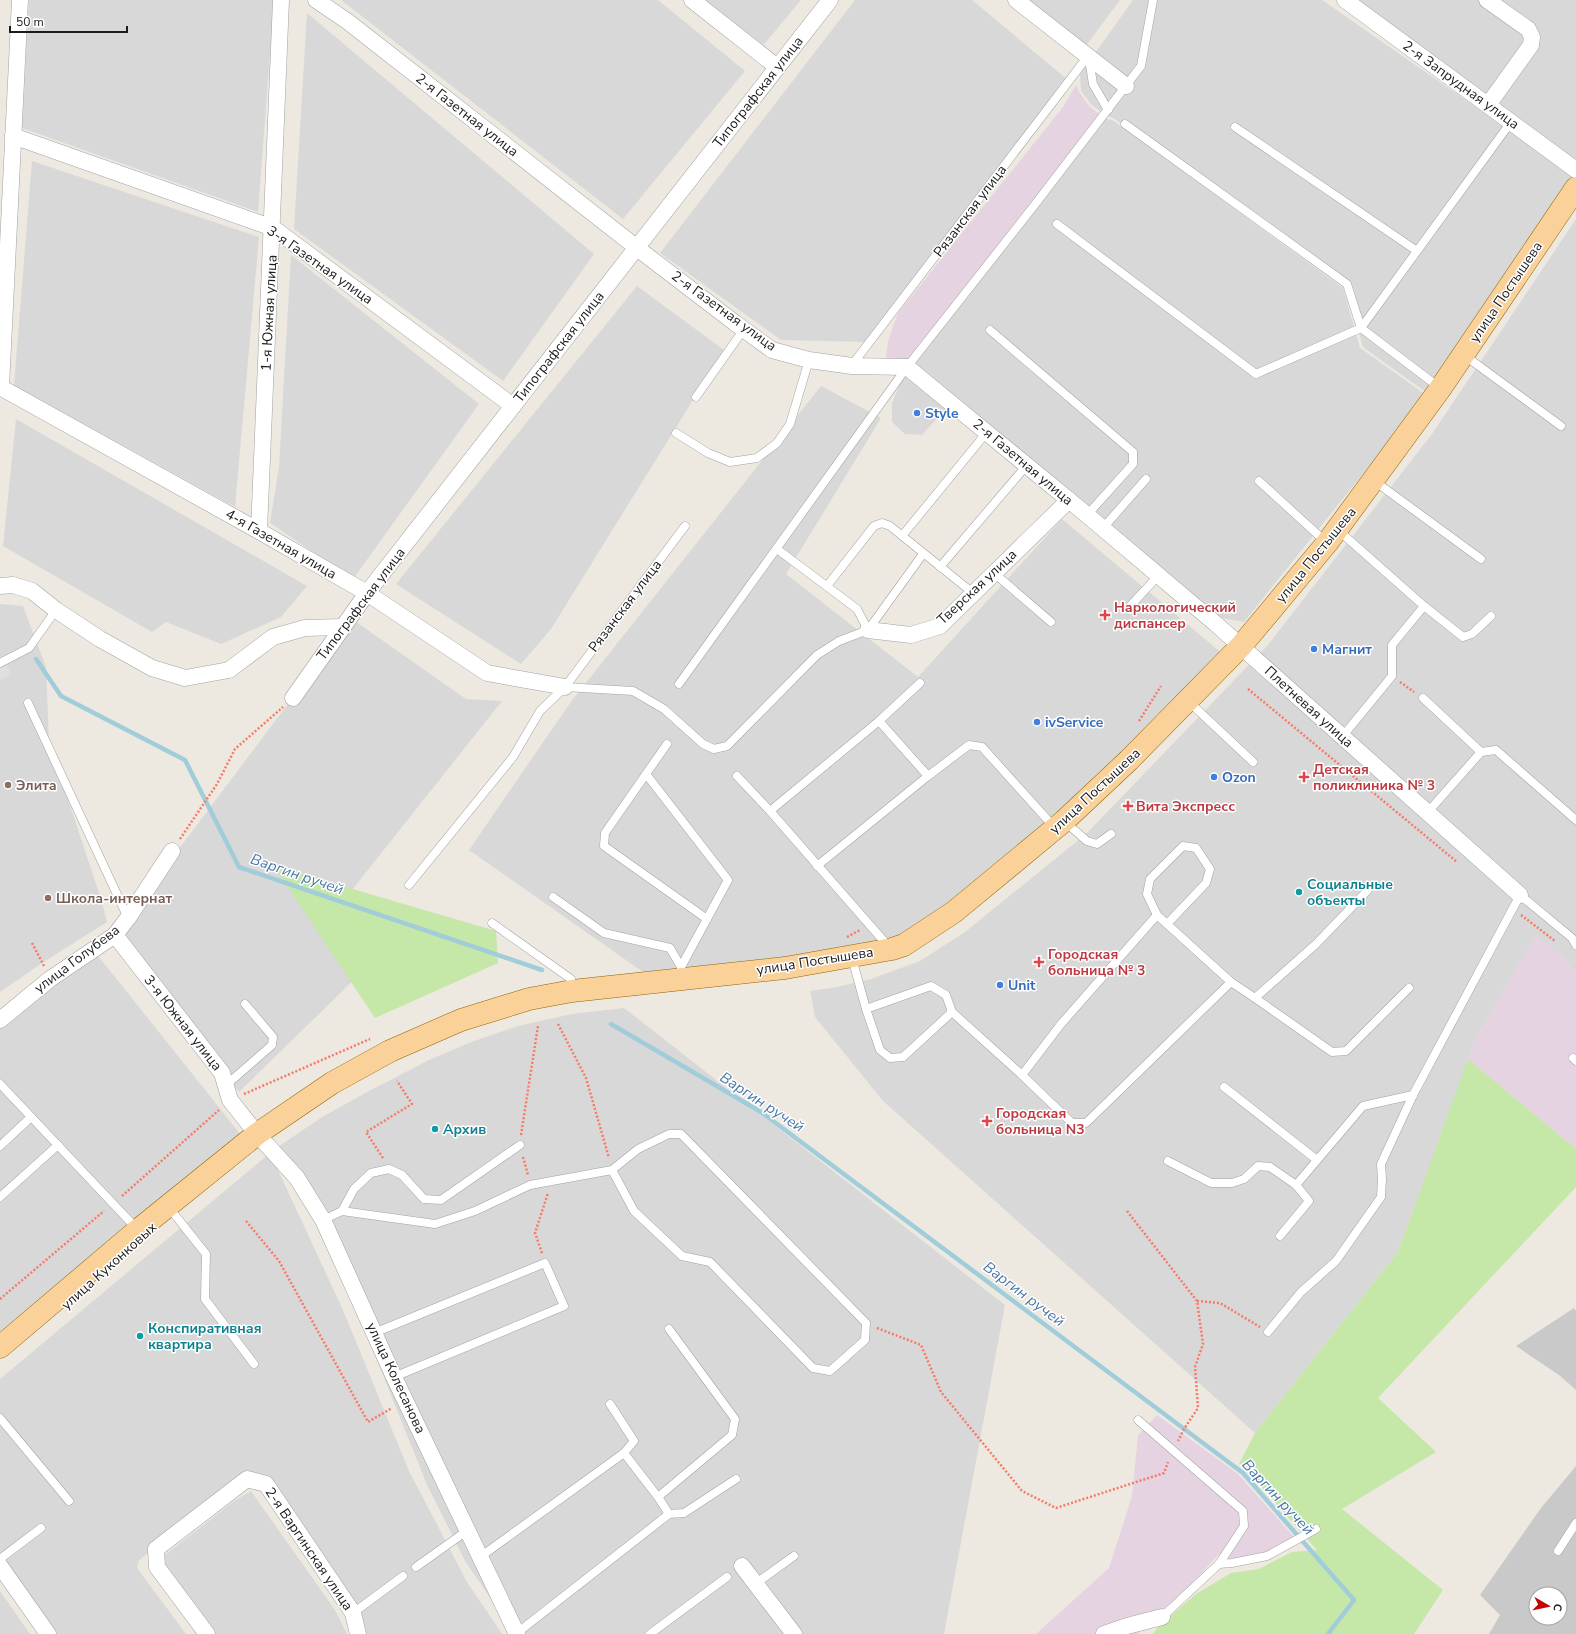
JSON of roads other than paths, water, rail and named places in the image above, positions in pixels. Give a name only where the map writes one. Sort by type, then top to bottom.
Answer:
[{"type":"main road","name":"улица Постышева","points":[[390,1051],[461,1020],[529,999],[681,973],[785,968],[892,949],[904,945],[954,912],[1060,825],[1129,760],[1241,646],[1332,536],[1440,389],[1576,188]]},
{"type":"main road","name":"улица Куконковых","points":[[0,1347],[138,1230],[257,1134],[332,1083],[390,1051]]},
{"type":"main road","name":"улица Куконковых","points":[[0,1361],[130,1251],[214,1168]]},
{"type":"street","points":[[0,387],[20,0]]},
{"type":"street","name":"1-я Южная улица","points":[[259,531],[281,0]]},
{"type":"street","name":"2-я Газетная улица","points":[[316,0],[347,21],[772,350],[809,360],[852,366],[907,367],[1087,515],[1241,646]]},
{"type":"street","points":[[692,0],[777,67]]},
{"type":"street","name":"Типографская улица","points":[[293,698],[367,593],[830,0]]},
{"type":"street","points":[[1016,0],[1126,86]]},
{"type":"street","name":"2-я Запрудная улица","points":[[1345,0],[1576,170]]},
{"type":"street","points":[[1487,0],[1528,29],[1532,37],[1530,45],[1488,105]]},
{"type":"street","name":"3-я Газетная улица","points":[[13,136],[272,228],[513,406]]},
{"type":"street","name":"4-я Газетная улица","points":[[0,387],[259,531],[367,593],[487,673],[565,687]]},
{"type":"street","name":"Тверская улица","points":[[868,630],[911,635],[940,626],[1069,500]]},
{"type":"street","points":[[0,586],[13,585],[32,591],[56,610],[100,639],[152,668],[185,678],[228,670],[273,637],[305,628],[342,627]]},
{"type":"street","name":"Плетневая улица","points":[[1241,646],[1427,813],[1516,902]]},
{"type":"street","name":"улица Голубева","points":[[0,1020],[50,979],[114,934],[128,918],[172,850]]},
{"type":"street","name":"3-я Южная улица","points":[[114,934],[222,1073],[230,1100],[257,1134]]},
{"type":"street","name":"улица Колесанова","points":[[257,1134],[297,1178],[323,1220],[394,1377],[517,1634]]},
{"type":"street","name":"2-я Варгинская улица","points":[[207,1634],[157,1567],[156,1549],[246,1479],[266,1484],[353,1613],[358,1634]]},
{"type":"street","points":[[0,1566],[48,1634]]},
{"type":"street","points":[[742,1566],[794,1634]]},
{"type":"street","points":[[1104,1634],[1127,1626],[1162,1617]]},
{"type":"street","points":[[1151,1634],[1162,1617]]},
{"type":"lane","points":[[680,684],[907,367],[1141,66],[1153,0]]},
{"type":"lane","points":[[1088,56],[1093,84],[1108,110]]},
{"type":"lane","name":"Рязанская улица","points":[[852,366],[1088,56]]},
{"type":"lane","points":[[1057,224],[1256,374],[1361,328],[1512,122]]},
{"type":"lane","points":[[1126,124],[1347,284],[1361,328],[1440,389]]},
{"type":"lane","points":[[1235,127],[1417,251]]},
{"type":"lane","points":[[696,397],[744,329]]},
{"type":"lane","points":[[990,330],[1133,452],[1133,464],[1087,515]]},
{"type":"lane","points":[[1464,355],[1561,426]]},
{"type":"lane","points":[[676,432],[708,454],[730,462],[757,458],[777,443],[790,424],[809,360]]},
{"type":"lane","points":[[902,536],[987,432]]},
{"type":"lane","points":[[940,567],[1027,465]]},
{"type":"lane","points":[[1102,528],[1146,479]]},
{"type":"lane","points":[[1373,480],[1480,559]]},
{"type":"lane","points":[[1259,481],[1463,637],[1472,634],[1492,616]]},
{"type":"lane","points":[[827,586],[874,526],[882,523],[890,526],[973,593]]},
{"type":"lane","name":"Рязанская улица","points":[[409,885],[512,757],[540,711],[565,687],[685,526]]},
{"type":"lane","points":[[777,549],[857,609],[868,630]]},
{"type":"lane","points":[[565,687],[633,691],[664,709],[703,744],[714,749],[727,746],[817,655],[839,641],[868,630],[923,554]]},
{"type":"lane","points":[[994,573],[1050,622]]},
{"type":"lane","points":[[1131,605],[1158,575]]},
{"type":"lane","points":[[1342,737],[1392,676],[1392,645],[1424,606]]},
{"type":"lane","points":[[0,663],[28,648],[56,610]]},
{"type":"lane","points":[[770,811],[879,721],[920,683]]},
{"type":"lane","points":[[1423,698],[1481,752]]},
{"type":"lane","points":[[1187,700],[1253,762]]},
{"type":"lane","points":[[28,703],[128,918]]},
{"type":"lane","points":[[879,721],[928,776]]},
{"type":"lane","points":[[667,744],[605,833],[604,846],[707,919]]},
{"type":"lane","points":[[817,866],[928,776],[969,745],[982,747],[1060,825],[1087,842],[1098,844],[1111,834]]},
{"type":"lane","points":[[1427,813],[1481,752],[1496,750],[1576,820]]},
{"type":"lane","points":[[646,774],[728,880],[681,973]]},
{"type":"lane","points":[[737,776],[770,811],[817,866],[892,949]]},
{"type":"lane","points":[[1167,924],[1206,883],[1210,869],[1196,848],[1183,846],[1150,879],[1147,894],[1157,915],[1231,982],[1332,1052],[1346,1051],[1409,988]]},
{"type":"lane","points":[[1255,998],[1316,944],[1367,891]]},
{"type":"lane","points":[[553,897],[604,933],[670,948],[681,973]]},
{"type":"lane","points":[[1268,1332],[1301,1292],[1336,1261],[1381,1197],[1382,1164],[1413,1095],[1516,902],[1572,938],[1576,945]]},
{"type":"lane","points":[[1022,1075],[1061,1024],[1157,915]]},
{"type":"lane","points":[[492,923],[571,978],[572,991]]},
{"type":"lane","points":[[852,957],[866,1009],[880,1050],[890,1058],[903,1057],[952,1012]]},
{"type":"lane","points":[[866,1009],[931,986],[946,995],[952,1012],[1022,1075],[1072,1123],[1086,1123],[1231,982]]},
{"type":"lane","points":[[225,1086],[272,1045],[273,1037],[245,1004]]},
{"type":"lane","points":[[0,1084],[138,1230]]},
{"type":"lane","points":[[1224,1087],[1317,1160]]},
{"type":"lane","points":[[1296,1185],[1363,1106],[1413,1095]]},
{"type":"lane","points":[[0,1146],[31,1117]]},
{"type":"lane","points":[[323,1220],[342,1211],[435,1224],[475,1211],[530,1185],[612,1170],[638,1149],[669,1134],[681,1134],[866,1323],[865,1340],[830,1371],[813,1368],[710,1262],[682,1256],[634,1211],[612,1170]]},
{"type":"lane","points":[[0,1196],[58,1145]]},
{"type":"lane","points":[[342,1211],[354,1189],[371,1173],[389,1169],[402,1175],[424,1199],[441,1200],[520,1145]]},
{"type":"lane","points":[[1168,1162],[1211,1183],[1232,1183],[1244,1178],[1258,1166],[1270,1167],[1296,1185],[1309,1201],[1280,1236]]},
{"type":"lane","points":[[172,1210],[206,1254],[205,1299],[254,1364]]},
{"type":"lane","points":[[374,1333],[545,1263],[564,1306],[394,1377]]},
{"type":"lane","points":[[658,1497],[732,1435],[736,1419],[669,1329]]},
{"type":"lane","points":[[480,1557],[624,1454],[634,1441],[610,1404]]},
{"type":"lane","points":[[0,1418],[68,1501]]},
{"type":"lane","points":[[1138,1420],[1242,1511],[1244,1526],[1219,1564],[1162,1617]]},
{"type":"lane","points":[[624,1454],[658,1497],[669,1514]]},
{"type":"lane","points":[[517,1634],[669,1514],[684,1513],[736,1479]]},
{"type":"lane","points":[[1558,1551],[1576,1524]]},
{"type":"lane","points":[[0,1559],[41,1528]]},
{"type":"lane","points":[[1219,1564],[1267,1556],[1316,1529]]},
{"type":"lane","points":[[416,1567],[468,1530]]},
{"type":"lane","points":[[755,1584],[794,1556]]},
{"type":"lane","points":[[353,1613],[404,1576]]},
{"type":"lane","points":[[650,1634],[726,1577]]},
{"type":"waterway","name":"Варгин ручей","points":[[36,659],[61,696],[185,760],[239,867],[542,970]]},
{"type":"waterway","name":"Варгин ручей","points":[[611,1024],[761,1112],[1243,1473],[1354,1600],[1328,1634]]},
{"type":"place","name":"Style","points":[[917,413]]},
{"type":"place","name":"Наркологический диспансер","points":[[1105,615]]},
{"type":"place","name":"Магнит","points":[[1314,649]]},
{"type":"place","name":"ivService","points":[[1037,722]]},
{"type":"place","name":"Ozon","points":[[1214,777]]},
{"type":"place","name":"Детская поликлиника № 3","points":[[1304,777]]},
{"type":"place","name":"Элита","points":[[8,785]]},
{"type":"place","name":"Вита Экспресс","points":[[1128,806]]},
{"type":"place","name":"Социальные объекты","points":[[1299,892]]},
{"type":"place","name":"Школа-интернат","points":[[48,898]]},
{"type":"place","name":"Городская больница № 3","points":[[1039,962]]},
{"type":"place","name":"Unit","points":[[1000,985]]},
{"type":"place","name":"Городская больница N3","points":[[987,1121]]},
{"type":"place","name":"Архив","points":[[435,1129]]},
{"type":"place","name":"Конспиративная квартира","points":[[140,1336]]}]
